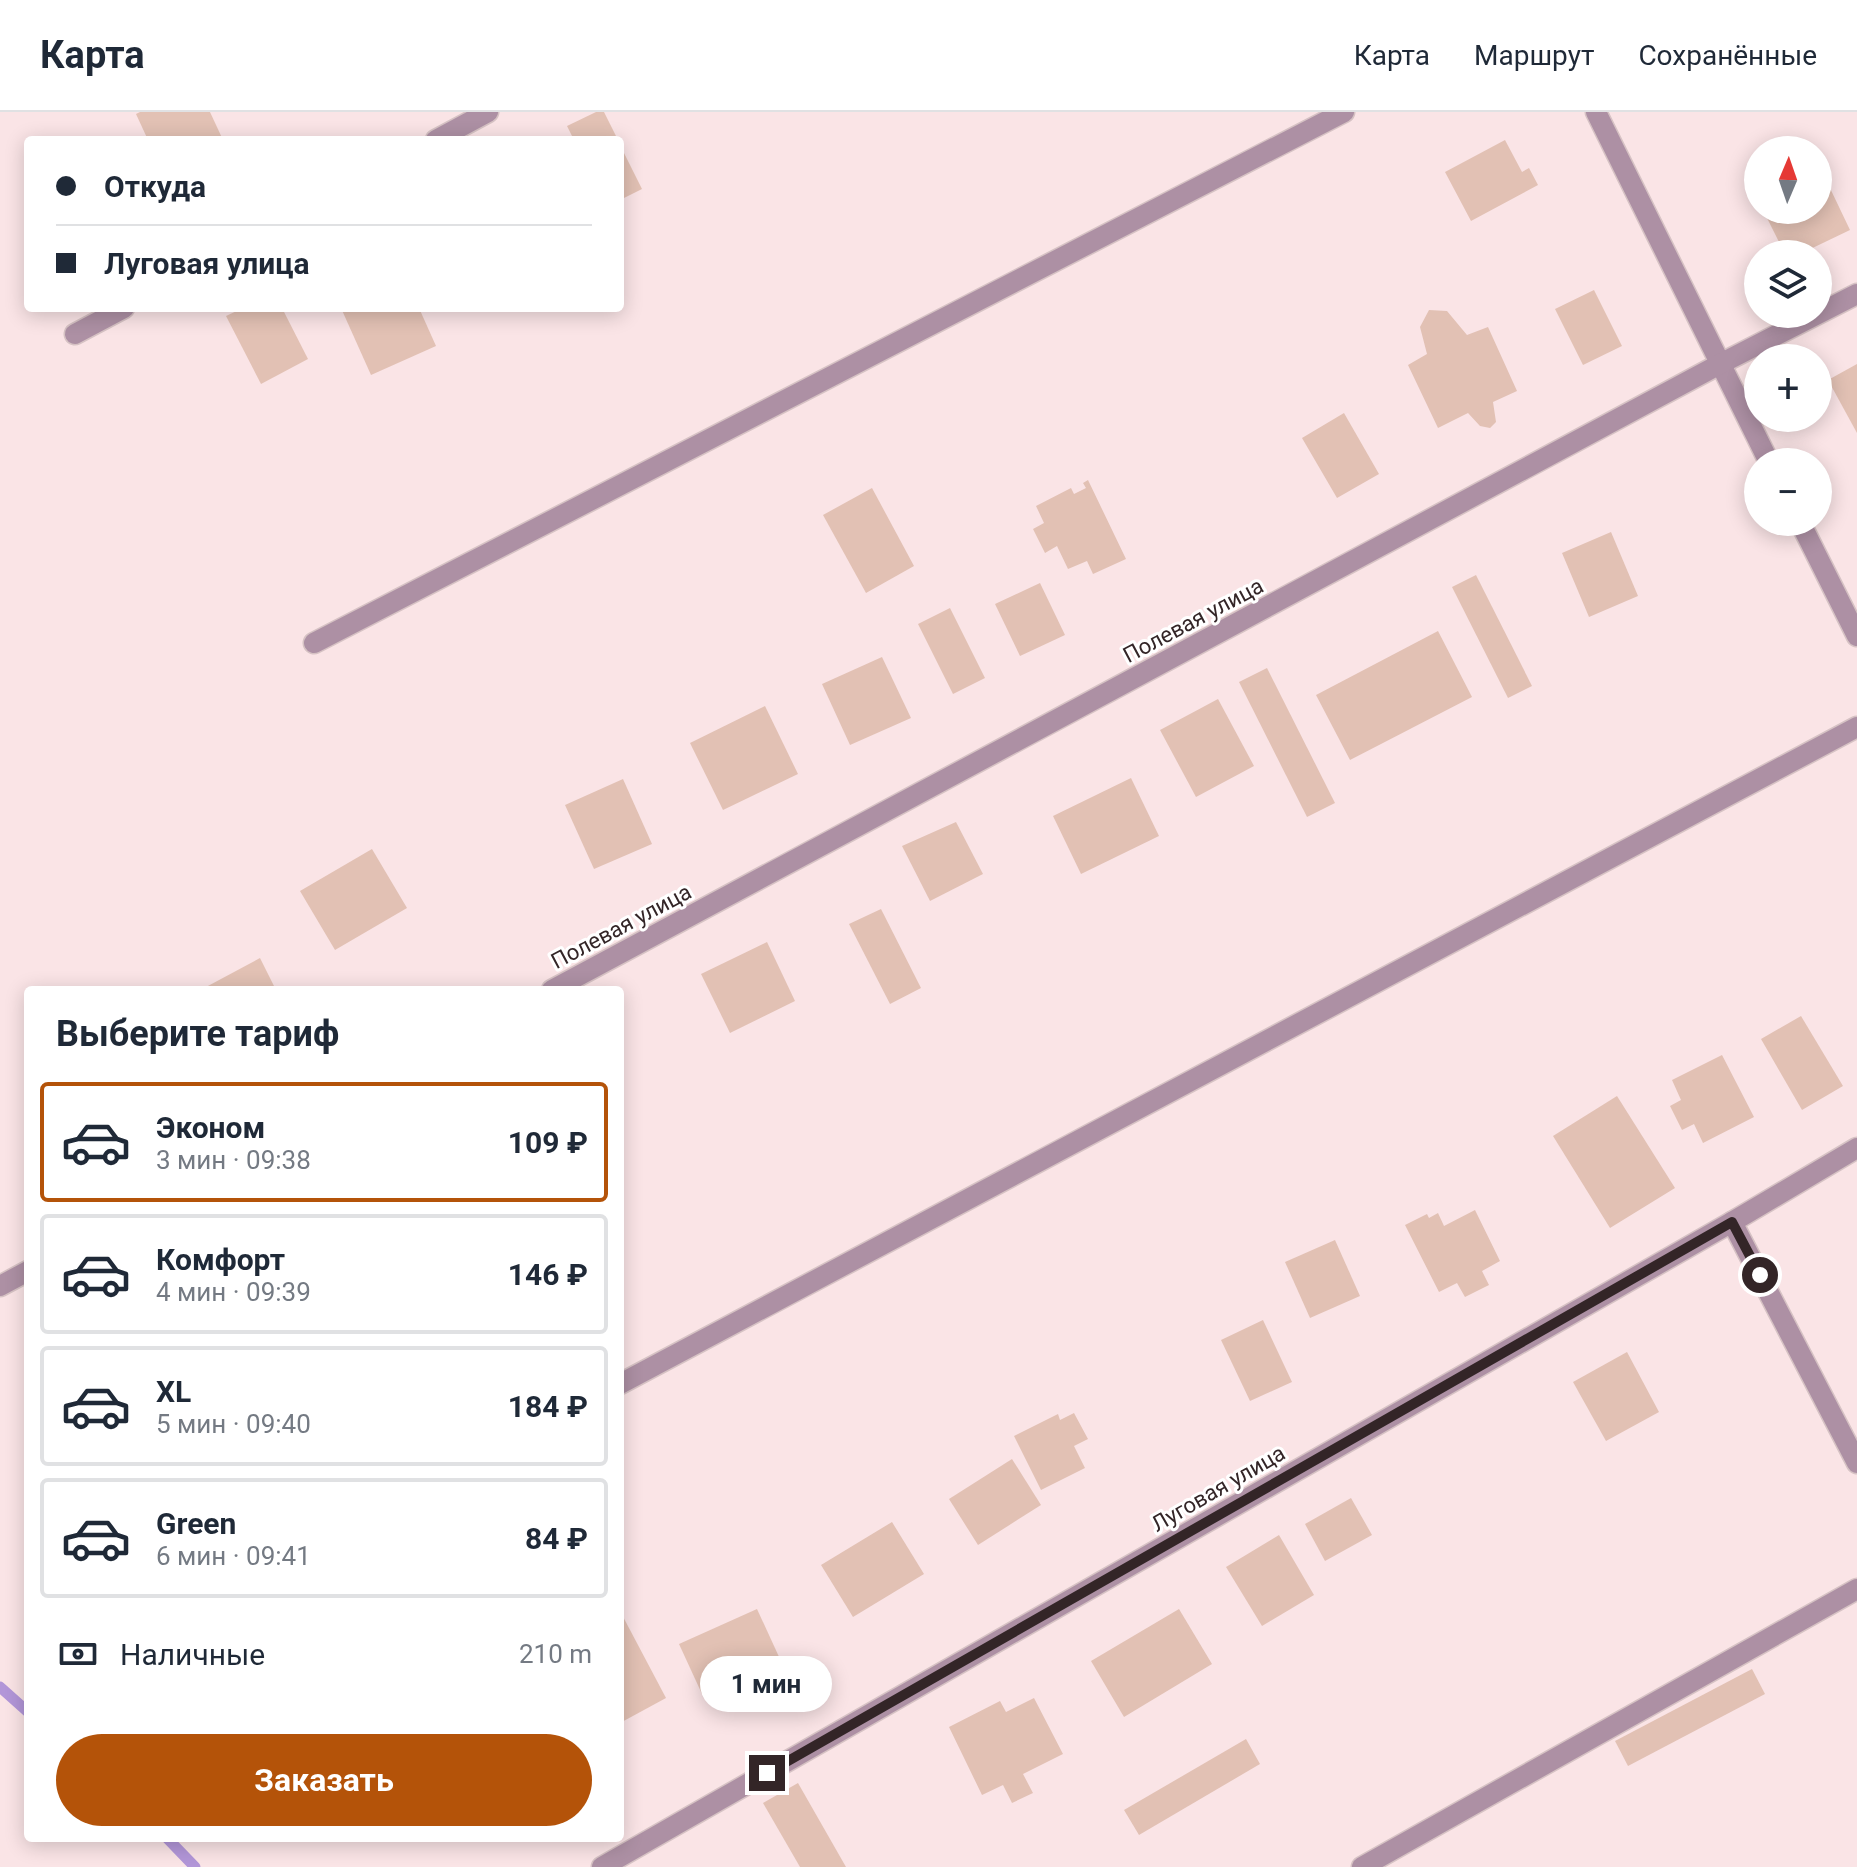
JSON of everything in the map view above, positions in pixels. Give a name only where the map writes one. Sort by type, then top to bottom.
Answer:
[{"type":"street","points":[[443,136],[488,112]]},
{"type":"street","points":[[314,643],[1344,112]]},
{"type":"street","points":[[1596,112],[1762,448]]},
{"type":"street","name":"Полевая улица","points":[[559,986],[1720,364],[1857,294]]},
{"type":"street","points":[[75,334],[116,312]]},
{"type":"street","points":[[1807,536],[1857,636]]},
{"type":"street","points":[[624,1382],[1857,727]]},
{"type":"street","name":"Луговая улица","points":[[602,1867],[1857,1148]]},
{"type":"street","points":[[1732,1222],[1857,1463]]},
{"type":"street","points":[[0,1286],[24,1273]]},
{"type":"street","points":[[1362,1867],[1857,1589]]},
{"type":"building","points":[[210,112],[221,136],[146,136],[136,114]]},
{"type":"building","points":[[596,112],[604,112],[616,136],[572,136],[567,126]]},
{"type":"building","points":[[1505,140],[1522,172],[1529,168],[1538,185],[1471,221],[1445,172]]},
{"type":"building","points":[[624,153],[642,189],[624,198]]},
{"type":"building","points":[[1832,192],[1850,230],[1829,240],[1778,240],[1770,224],[1832,224]]},
{"type":"building","points":[[1594,290],[1622,346],[1583,365],[1555,309]]},
{"type":"building","points":[[1429,310],[1447,311],[1467,335],[1488,327],[1517,391],[1493,402],[1496,422],[1490,428],[1480,426],[1468,413],[1438,428],[1408,365],[1427,354],[1420,327]]},
{"type":"building","points":[[234,312],[284,312],[308,359],[261,384],[226,316]]},
{"type":"building","points":[[343,312],[421,312],[436,346],[371,375]]},
{"type":"building","points":[[1857,364],[1857,433],[1832,387],[1832,378]]},
{"type":"building","points":[[1344,413],[1379,474],[1337,498],[1302,438]]},
{"type":"building","points":[[1088,480],[1126,559],[1093,574],[1087,561],[1068,569],[1057,546],[1045,553],[1033,529],[1044,523],[1036,506],[1071,488],[1074,494],[1086,488],[1083,483]]},
{"type":"building","points":[[872,488],[914,566],[866,593],[823,515]]},
{"type":"building","points":[[1611,532],[1638,596],[1589,617],[1562,553]]},
{"type":"building","points":[[1476,575],[1532,686],[1508,698],[1452,587]]},
{"type":"building","points":[[1040,583],[1065,635],[1020,656],[995,604]]},
{"type":"building","points":[[950,608],[985,678],[953,694],[918,624]]},
{"type":"building","points":[[1438,631],[1472,697],[1350,760],[1316,695]]},
{"type":"building","points":[[882,657],[911,718],[850,745],[822,684]]},
{"type":"building","points":[[1267,668],[1335,803],[1307,817],[1239,682]]},
{"type":"building","points":[[1218,699],[1254,766],[1196,797],[1160,730]]},
{"type":"building","points":[[765,706],[798,774],[723,810],[690,743]]},
{"type":"building","points":[[1131,778],[1159,836],[1081,874],[1053,816]]},
{"type":"building","points":[[623,779],[652,844],[594,869],[565,805]]},
{"type":"building","points":[[956,822],[983,874],[930,901],[902,846]]},
{"type":"building","points":[[372,849],[407,908],[335,950],[300,891]]},
{"type":"building","points":[[881,909],[921,988],[890,1004],[849,924]]},
{"type":"building","points":[[767,942],[795,1001],[730,1033],[701,974]]},
{"type":"building","points":[[260,958],[274,986],[208,986]]},
{"type":"building","points":[[1801,1016],[1843,1086],[1802,1110],[1761,1039]]},
{"type":"building","points":[[1722,1055],[1754,1117],[1703,1143],[1694,1124],[1682,1130],[1670,1106],[1681,1100],[1672,1080]]},
{"type":"building","points":[[1617,1096],[1675,1188],[1610,1228],[1553,1136]]},
{"type":"building","points":[[1475,1210],[1500,1261],[1482,1271],[1489,1285],[1465,1297],[1457,1283],[1439,1292],[1405,1225],[1427,1214],[1429,1218],[1438,1213],[1444,1226]]},
{"type":"building","points":[[1335,1240],[1360,1296],[1310,1318],[1285,1262]]},
{"type":"building","points":[[1263,1320],[1292,1382],[1250,1401],[1221,1340]]},
{"type":"building","points":[[1627,1352],[1659,1412],[1606,1441],[1573,1382]]},
{"type":"building","points":[[1074,1413],[1088,1439],[1074,1446],[1085,1468],[1041,1490],[1014,1436],[1058,1414],[1060,1420]]},
{"type":"building","points":[[1012,1459],[1041,1505],[978,1545],[949,1499]]},
{"type":"building","points":[[1351,1498],[1372,1535],[1325,1561],[1305,1524]]},
{"type":"building","points":[[892,1522],[924,1574],[853,1617],[821,1565]]},
{"type":"building","points":[[1279,1535],[1314,1595],[1262,1626],[1226,1567]]},
{"type":"building","points":[[757,1609],[780,1659],[702,1694],[679,1644]]},
{"type":"building","points":[[1179,1609],[1212,1664],[1124,1717],[1091,1661]]},
{"type":"building","points":[[624,1619],[666,1698],[624,1721]]},
{"type":"building","points":[[1752,1669],[1765,1694],[1628,1766],[1615,1741]]},
{"type":"building","points":[[1034,1698],[1063,1754],[1023,1774],[1033,1793],[1012,1803],[1003,1785],[982,1795],[949,1727],[1000,1701],[1006,1712]]},
{"type":"building","points":[[1246,1739],[1260,1764],[1139,1835],[1124,1810]]},
{"type":"building","points":[[798,1783],[846,1867],[800,1867],[763,1803]]},
{"type":"waterway","points":[[0,1687],[24,1708]]},
{"type":"waterway","points":[[171,1842],[195,1867]]},
{"type":"route","points":[[767,1773],[1732,1222],[1760,1275]]}]
